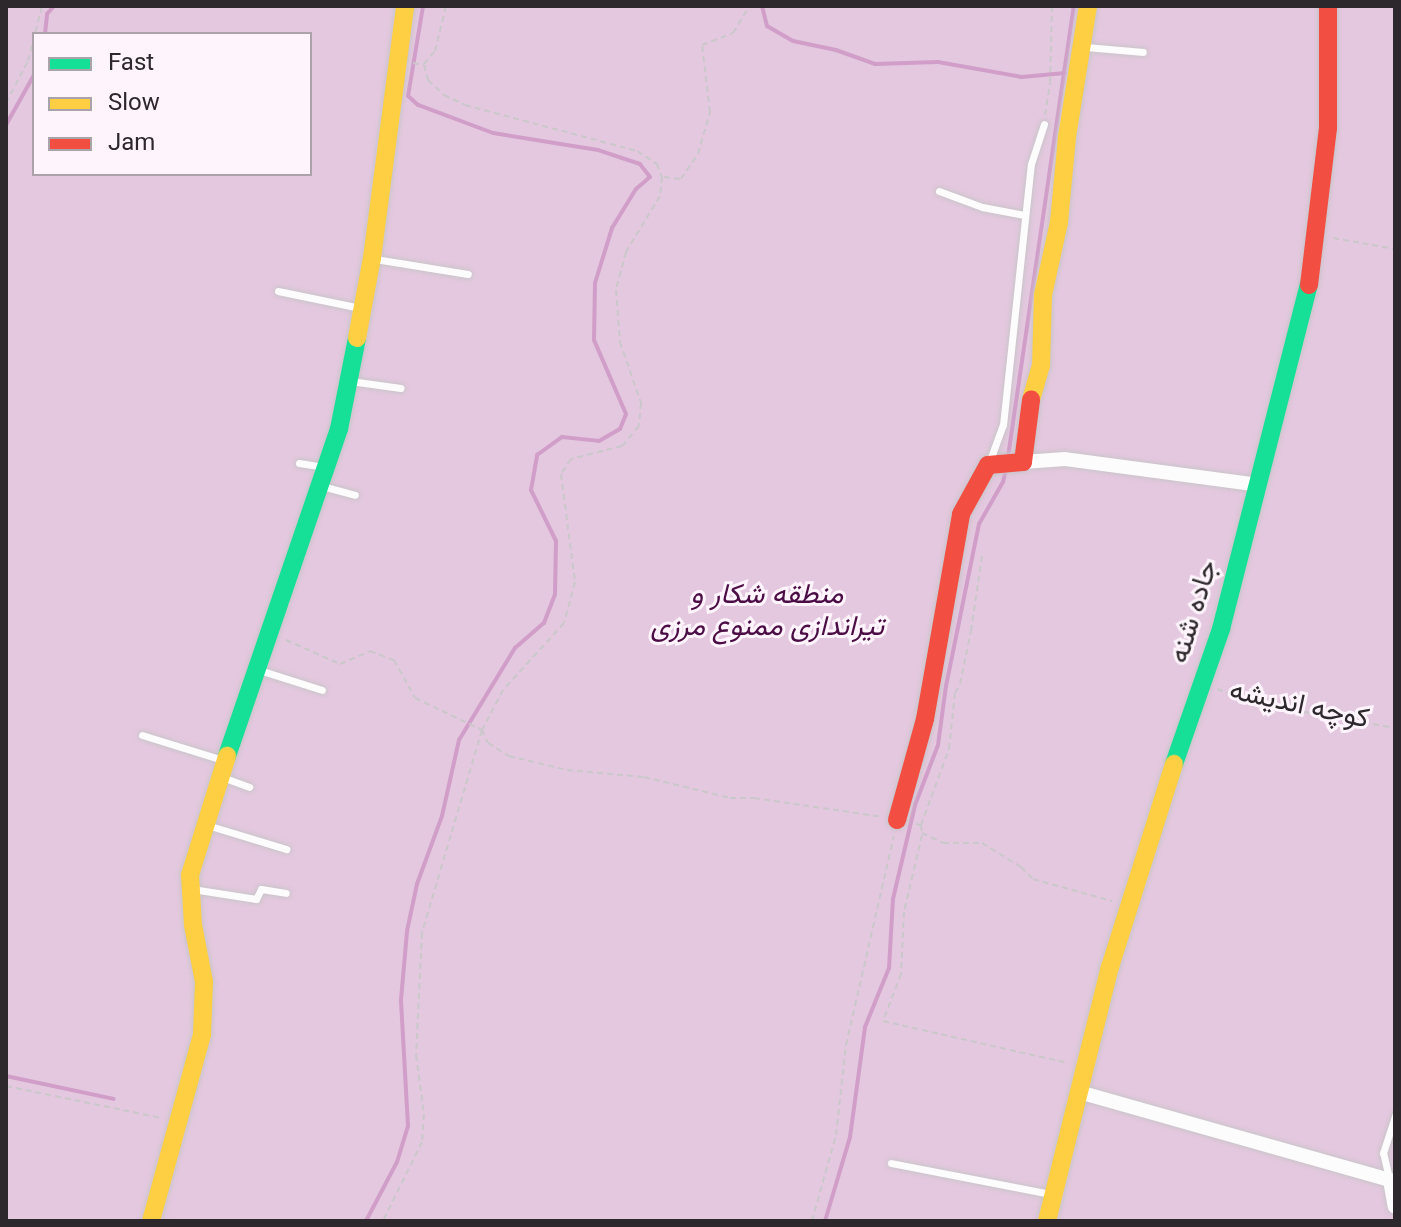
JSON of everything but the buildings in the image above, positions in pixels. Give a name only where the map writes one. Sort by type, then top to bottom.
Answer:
[{"type":"street","points":[[151,1221],[202,1034],[204,982],[190,875],[339,429],[372,258],[405,6]]},
{"type":"street","points":[[897,820],[925,719],[961,514],[1006,463],[1026,418],[1041,366],[1043,295],[1059,222],[1088,6]]},
{"type":"street","name":"جاده شنه","points":[[1047,1221],[1128,906],[1221,629],[1312,272],[1328,128],[1328,6]]},
{"type":"street","points":[[1006,463],[1065,459],[1259,485]]},
{"type":"street","points":[[1079,1092],[1392,1180],[1395,1207]]},
{"type":"lane","points":[[1081,46],[1143,52]]},
{"type":"lane","points":[[1006,463],[1005,411],[1024,215],[1031,164],[1044,124]]},
{"type":"lane","points":[[939,191],[982,207],[1024,215]]},
{"type":"lane","points":[[372,258],[468,274]]},
{"type":"lane","points":[[278,291],[362,308]]},
{"type":"lane","points":[[348,381],[401,388]]},
{"type":"lane","points":[[299,463],[326,467]]},
{"type":"lane","points":[[320,486],[355,495]]},
{"type":"lane","points":[[258,669],[322,690]]},
{"type":"lane","points":[[142,735],[223,769],[249,787]]},
{"type":"lane","points":[[205,824],[286,849]]},
{"type":"lane","points":[[191,889],[256,899],[261,889],[286,893]]},
{"type":"lane","points":[[1392,1180],[1383,1153],[1395,1115]]},
{"type":"lane","points":[[891,1163],[1053,1194]]},
{"type":"path","points":[[35,32],[42,6]]},
{"type":"path","points":[[424,65],[435,51],[446,6]]},
{"type":"path","points":[[662,177],[681,179],[698,154],[710,112],[702,45],[733,33],[749,6]]},
{"type":"path","points":[[1044,124],[1050,82],[1052,6]]},
{"type":"path","points":[[6,103],[28,61],[32,45]]},
{"type":"path","points":[[418,64],[424,65]]},
{"type":"path","points":[[383,1221],[422,1142],[424,1114],[416,1055],[422,933],[482,730],[516,671],[544,648],[564,623],[575,582],[561,474],[571,459],[622,446],[639,426],[641,403],[620,342],[616,290],[626,252],[660,196],[662,177],[657,164],[637,151],[465,105],[444,95],[428,80],[424,65]]},
{"type":"path","points":[[1318,235],[1395,249]]},
{"type":"path","points":[[982,556],[971,631],[955,693],[949,749],[919,824],[922,833],[904,912],[901,974],[883,1021],[1085,1067]]},
{"type":"path","points":[[271,633],[340,664],[370,651],[394,660],[415,698],[482,730],[488,743],[509,756],[567,770],[644,777],[730,798],[754,798],[897,820],[846,1045],[836,1135],[812,1221]]},
{"type":"path","name":"کوچه اندیشه","points":[[1202,684],[1265,705],[1395,728]]},
{"type":"path","points":[[922,833],[943,843],[982,843],[1021,867],[1033,879],[1128,906]]},
{"type":"path","points":[[6,1086],[178,1122]]},
{"type":"green space","name":"منطقه شکار و تیراندازی ممنوع مرزی","points":[[6,6],[1395,6],[1395,1221],[6,1221]]},
{"type":"waterway","points":[[45,32],[47,14],[54,6]]},
{"type":"waterway","points":[[366,1221],[397,1162],[408,1126],[401,1000],[407,931],[417,884],[442,816],[459,740],[515,648],[544,623],[555,594],[556,541],[531,490],[537,455],[562,437],[599,441],[620,429],[626,414],[594,340],[595,283],[612,228],[636,189],[650,177],[640,164],[598,150],[493,133],[418,105],[408,96],[423,6]]},
{"type":"waterway","points":[[762,6],[767,26],[793,41],[836,50],[875,64],[938,62],[1022,77],[1065,73]]},
{"type":"waterway","points":[[1008,457],[1074,6]]},
{"type":"waterway","points":[[6,125],[32,79]]},
{"type":"waterway","points":[[825,1221],[850,1137],[865,1027],[889,968],[893,899],[915,805],[938,745],[946,686],[979,524],[1003,482],[1006,470]]},
{"type":"waterway","points":[[6,1076],[114,1099]]},
{"type":"traffic: fast","points":[[1174,764],[1221,629],[1309,285]]},
{"type":"traffic: fast","points":[[227,756],[339,429],[357,338]]},
{"type":"traffic: slow","points":[[357,338],[372,258],[405,6]]},
{"type":"traffic: slow","points":[[1031,400],[1041,366],[1043,295],[1059,222],[1067,137],[1088,6]]},
{"type":"traffic: slow","points":[[151,1221],[202,1034],[204,982],[193,925],[190,875],[227,756]]},
{"type":"traffic: slow","points":[[1047,1221],[1110,967],[1174,764]]},
{"type":"traffic: jam","points":[[1309,285],[1328,128],[1328,6]]},
{"type":"traffic: jam","points":[[897,820],[925,719],[961,514],[988,465],[1023,462],[1031,400]]}]
